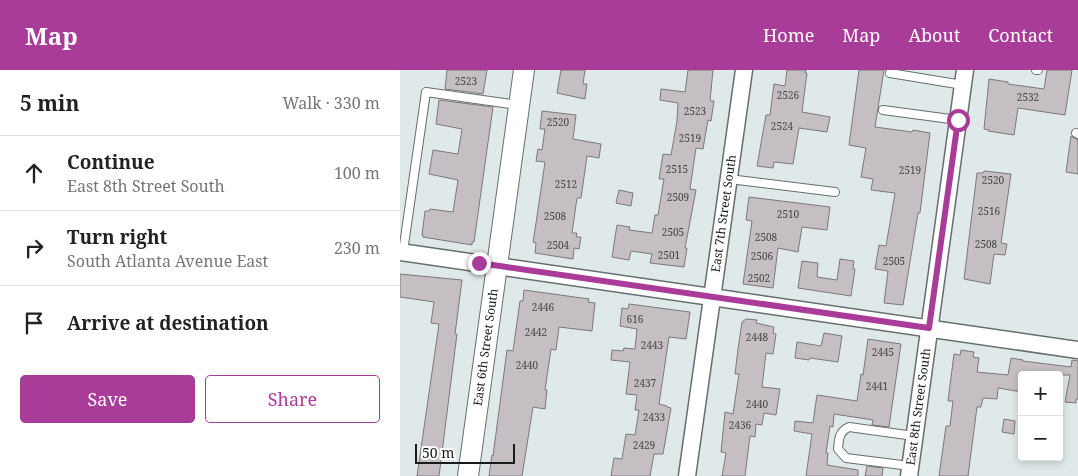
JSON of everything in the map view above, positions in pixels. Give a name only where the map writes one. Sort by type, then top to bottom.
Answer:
[{"type":"street","name":"East 6th Street South","points":[[468,476],[524,70]]},
{"type":"street","name":"East 7th Street South","points":[[687,476],[744,70]]},
{"type":"street","name":"East 8th Street South","points":[[910,471],[964,78]]},
{"type":"street","points":[[401,252],[1078,350]]},
{"type":"lane","points":[[890,73],[964,78]]},
{"type":"lane","points":[[401,252],[426,92],[520,105]]},
{"type":"lane","points":[[883,110],[958,120]]},
{"type":"lane","points":[[729,178],[835,192]]},
{"type":"lane","points":[[910,471],[846,458],[838,449],[839,436],[842,431],[849,427],[914,436]]},
{"type":"building","points":[[447,70],[487,70],[483,94],[445,89]]},
{"type":"building","points":[[561,70],[585,70],[583,84],[587,84],[585,99],[557,93]]},
{"type":"building","points":[[688,70],[713,70],[710,101],[714,101],[711,121],[708,120],[703,149],[696,148],[690,189],[696,190],[685,248],[687,248],[684,267],[650,263],[652,254],[631,251],[629,260],[612,257],[617,225],[630,227],[629,230],[652,233],[655,215],[658,215],[664,179],[659,179],[663,154],[671,155],[677,121],[678,103],[660,100],[661,89],[685,92]]},
{"type":"building","points":[[787,70],[806,70],[802,112],[830,117],[827,132],[799,128],[793,164],[774,162],[773,168],[757,166],[766,115],[770,115],[774,84],[785,86]]},
{"type":"building","points":[[859,70],[884,70],[875,127],[930,133],[920,213],[918,213],[903,305],[884,303],[888,271],[875,269],[879,245],[886,246],[895,193],[871,190],[873,179],[861,177],[866,148],[849,145]]},
{"type":"building","points":[[1047,70],[1072,70],[1065,115],[1018,108],[1014,135],[984,129],[989,79],[1008,82],[1008,84],[1044,89]]},
{"type":"building","points":[[439,100],[493,107],[474,242],[472,242],[472,245],[423,237],[422,235],[425,211],[430,209],[453,212],[458,180],[429,174],[433,150],[458,154],[462,129],[436,124]]},
{"type":"building","points":[[542,111],[576,115],[573,139],[601,144],[599,158],[587,156],[581,198],[577,198],[572,233],[577,233],[576,237],[581,237],[579,249],[574,248],[573,259],[535,253],[536,243],[533,242],[545,162],[536,161],[538,149],[542,150],[545,129],[540,129]]},
{"type":"building","points":[[1071,136],[1078,140],[1078,174],[1066,172]]},
{"type":"building","points":[[984,171],[1011,174],[1001,243],[1007,244],[1005,255],[994,254],[990,284],[964,279],[977,173],[983,173]]},
{"type":"building","points":[[619,190],[633,193],[631,206],[616,203]]},
{"type":"building","points":[[749,197],[830,207],[827,230],[802,227],[798,252],[778,248],[773,288],[743,284],[752,221],[746,220]]},
{"type":"building","points":[[840,259],[854,261],[853,269],[855,269],[851,296],[798,288],[802,261],[818,263],[817,277],[837,280]]},
{"type":"building","points":[[400,274],[462,280],[439,476],[417,476],[439,324],[431,323],[434,302],[400,297]]},
{"type":"building","points":[[524,290],[589,299],[588,302],[595,303],[592,331],[559,327],[556,350],[551,349],[545,390],[547,390],[545,409],[533,407],[522,476],[489,476],[507,350],[513,351],[520,301],[523,301]]},
{"type":"building","points":[[629,304],[690,312],[686,339],[669,337],[659,404],[671,408],[663,454],[654,454],[650,476],[611,476],[614,458],[622,459],[626,434],[635,435],[639,410],[635,410],[637,395],[626,394],[630,362],[611,360],[612,350],[635,349],[637,329],[620,326],[622,308],[628,309]]},
{"type":"building","points":[[746,319],[757,320],[756,323],[774,327],[773,333],[776,334],[773,354],[766,353],[762,387],[780,389],[776,415],[764,413],[762,425],[756,424],[755,437],[750,436],[745,476],[722,476],[726,453],[721,452],[725,412],[733,414],[739,374],[735,374],[738,349],[742,322]]},
{"type":"building","points":[[824,333],[842,336],[838,362],[795,358],[797,342],[821,346]]},
{"type":"building","points":[[868,339],[901,344],[889,427],[872,425],[873,420],[834,414],[833,427],[830,426],[826,453],[828,453],[827,465],[858,470],[858,476],[806,476],[812,434],[794,431],[795,421],[813,423],[817,395],[857,401]]},
{"type":"building","points":[[961,350],[974,352],[973,357],[979,358],[977,372],[1008,375],[1011,358],[1071,367],[1072,360],[1078,361],[1078,399],[1076,399],[1076,403],[1065,402],[1070,375],[1063,375],[1063,371],[1018,371],[1018,391],[998,388],[997,399],[983,398],[981,407],[977,407],[968,476],[939,476],[946,426],[950,426],[953,401],[948,401],[954,354],[960,355]]},
{"type":"building","points":[[1004,419],[1015,421],[1014,434],[1002,432]]},
{"type":"building","points":[[867,466],[883,468],[882,476],[865,476]]},
{"type":"route","points":[[479,263],[929,328],[958,120]]}]
